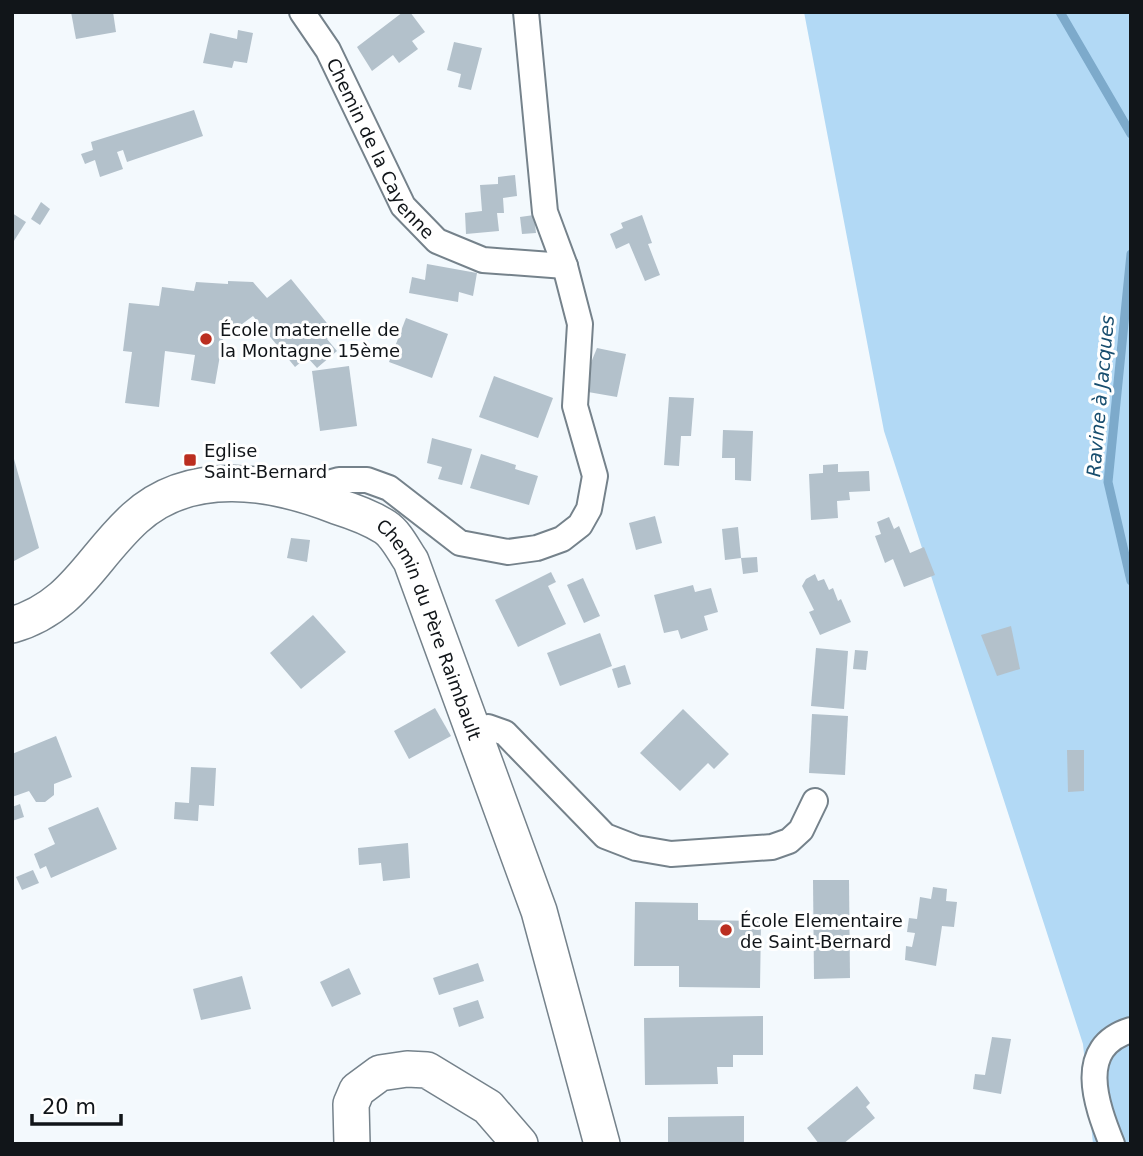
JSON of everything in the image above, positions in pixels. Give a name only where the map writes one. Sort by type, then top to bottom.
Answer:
[{"type":"street","name":"Chemin de la Cayenne","points":[[302,12],[328,50],[403,206],[437,241],[483,260],[565,266]]},
{"type":"street","points":[[299,491],[339,481],[367,480],[389,488],[460,543],[484,550],[508,552],[537,548],[562,539],[580,525],[589,509],[596,475],[575,406],[580,324],[565,266],[545,212],[526,12]]},
{"type":"street","name":"Chemin du Père Raimbault","points":[[12,625],[41,615],[68,595],[134,518],[158,500],[186,490],[223,483],[268,485],[299,491],[387,528],[411,561],[539,911],[602,1144]]},
{"type":"street","points":[[475,731],[488,727],[505,733],[605,836],[636,848],[671,854],[772,847],[789,841],[801,830],[815,801]]},
{"type":"street","points":[[1112,1144],[1097,1107],[1095,1071],[1101,1051],[1115,1035],[1131,1030]]},
{"type":"street","points":[[352,1144],[351,1104],[357,1090],[380,1073],[407,1069],[427,1070],[488,1107],[520,1144]]},
{"type":"shaded area","points":[[804,12],[1131,12],[1131,1144],[1093,1144],[1083,1044],[884,431]]},
{"type":"building","points":[[71,12],[113,12],[116,32],[76,39]]},
{"type":"building","points":[[403,12],[410,12],[425,32],[412,41],[418,49],[399,63],[393,55],[372,71],[357,47]]},
{"type":"building","points":[[238,30],[253,33],[247,63],[234,61],[232,68],[203,63],[210,33],[237,39]]},
{"type":"building","points":[[454,42],[482,48],[471,90],[458,87],[461,74],[447,70]]},
{"type":"building","points":[[194,110],[203,136],[127,162],[123,150],[117,152],[123,169],[100,177],[95,160],[85,164],[81,154],[93,150],[91,142]]},
{"type":"building","points":[[515,175],[517,196],[503,198],[504,213],[497,213],[499,231],[466,234],[465,213],[482,211],[480,185],[498,184],[498,177]]},
{"type":"building","points":[[41,202],[50,209],[40,225],[31,219]]},
{"type":"building","points":[[12,213],[26,222],[12,244]]},
{"type":"building","points":[[534,215],[536,233],[522,234],[520,217]]},
{"type":"building","points":[[642,215],[652,243],[648,244],[660,275],[645,281],[629,243],[616,249],[610,234],[623,228],[621,223]]},
{"type":"building","points":[[427,264],[477,273],[473,296],[459,292],[458,302],[409,293],[412,277],[425,280]]},
{"type":"building","points":[[291,279],[335,333],[327,339],[337,351],[317,368],[307,357],[295,367],[253,316],[223,338],[215,384],[191,380],[195,355],[165,351],[159,407],[125,403],[132,352],[123,351],[129,303],[159,306],[162,287],[194,291],[196,282],[253,282],[267,298]]},
{"type":"building","points":[[406,318],[448,334],[432,378],[389,362]]},
{"type":"building","points":[[597,348],[626,354],[617,397],[588,392],[590,365]]},
{"type":"building","points":[[349,366],[357,426],[320,431],[312,371]]},
{"type":"building","points":[[494,376],[553,398],[538,438],[479,417]]},
{"type":"building","points":[[669,397],[694,398],[691,436],[681,436],[679,466],[664,465]]},
{"type":"building","points":[[723,430],[753,431],[751,481],[735,480],[735,458],[722,458]]},
{"type":"building","points":[[432,438],[472,449],[462,485],[438,479],[442,467],[427,463]]},
{"type":"building","points":[[12,452],[39,548],[12,562]]},
{"type":"building","points":[[481,454],[516,465],[515,469],[538,476],[529,505],[470,488]]},
{"type":"building","points":[[838,464],[838,472],[869,471],[870,491],[849,492],[850,500],[837,501],[838,518],[811,520],[809,474],[823,473],[823,465]]},
{"type":"building","points":[[655,516],[662,543],[636,550],[629,523]]},
{"type":"building","points":[[889,517],[894,529],[899,526],[910,553],[924,547],[935,575],[904,587],[893,559],[885,563],[875,536],[881,534],[877,522]]},
{"type":"building","points":[[738,527],[741,558],[725,560],[722,529]]},
{"type":"building","points":[[291,538],[310,540],[307,562],[287,558]]},
{"type":"building","points":[[757,557],[758,572],[743,574],[741,558]]},
{"type":"building","points":[[551,572],[556,582],[548,586],[566,624],[518,647],[495,600]]},
{"type":"building","points":[[815,574],[818,581],[824,579],[829,590],[833,588],[851,622],[820,635],[809,612],[814,610],[802,586],[806,579]]},
{"type":"building","points":[[583,578],[600,616],[584,623],[567,585]]},
{"type":"building","points":[[693,585],[695,592],[711,588],[718,612],[704,616],[708,630],[681,639],[678,630],[664,633],[654,595]]},
{"type":"building","points":[[313,615],[346,652],[301,689],[270,653]]},
{"type":"building","points":[[1011,626],[1020,669],[997,676],[981,635]]},
{"type":"building","points":[[600,633],[612,666],[560,686],[547,653]]},
{"type":"building","points":[[816,648],[848,651],[844,709],[811,706]]},
{"type":"building","points":[[855,650],[868,651],[866,670],[853,669]]},
{"type":"building","points":[[625,665],[631,684],[618,688],[612,669]]},
{"type":"building","points":[[435,708],[451,736],[409,759],[394,731]]},
{"type":"building","points":[[683,709],[729,754],[714,769],[708,763],[680,791],[640,753]]},
{"type":"building","points":[[812,714],[848,716],[845,775],[809,773]]},
{"type":"building","points":[[56,736],[72,777],[54,784],[54,795],[45,802],[36,802],[29,791],[12,797],[12,754]]},
{"type":"building","points":[[1067,750],[1084,750],[1084,791],[1068,792]]},
{"type":"building","points":[[191,767],[216,768],[214,806],[199,805],[198,821],[174,819],[175,802],[189,803]]},
{"type":"building","points":[[20,804],[24,817],[12,821],[12,807]]},
{"type":"building","points":[[98,807],[117,849],[51,878],[46,866],[40,869],[34,854],[55,844],[48,828]]},
{"type":"building","points":[[408,843],[410,878],[383,881],[381,863],[359,865],[358,848]]},
{"type":"building","points":[[33,870],[39,883],[22,890],[16,877]]},
{"type":"building","points":[[813,880],[849,880],[850,978],[814,979]]},
{"type":"building","points":[[933,887],[947,889],[946,901],[957,902],[954,927],[942,926],[936,966],[905,960],[906,946],[912,947],[915,933],[907,932],[909,918],[917,919],[920,897],[931,899]]},
{"type":"building","points":[[635,902],[698,903],[698,920],[761,921],[760,988],[679,987],[679,966],[634,966]]},
{"type":"building","points":[[478,963],[484,981],[439,995],[433,978]]},
{"type":"building","points":[[349,968],[361,994],[332,1007],[320,982]]},
{"type":"building","points":[[242,976],[251,1009],[201,1020],[193,989]]},
{"type":"building","points":[[478,1000],[484,1018],[459,1027],[453,1008]]},
{"type":"building","points":[[763,1016],[763,1055],[733,1055],[733,1067],[717,1067],[718,1084],[645,1085],[644,1018]]},
{"type":"building","points":[[992,1037],[1011,1039],[1001,1094],[973,1089],[975,1074],[985,1075]]},
{"type":"building","points":[[857,1086],[870,1103],[866,1107],[875,1118],[843,1144],[819,1144],[807,1128]]},
{"type":"building","points":[[744,1116],[744,1144],[668,1144],[668,1117]]},
{"type":"waterway","name":"Ravine à Jacques","points":[[1060,12],[1131,134]]},
{"type":"waterway","name":"Ravine à Jacques","points":[[1131,254],[1108,482],[1131,581]]},
{"type":"place","name":"École maternelle de la Montagne 15ème","points":[[206,339]]},
{"type":"place","name":"Eglise Saint-Bernard","points":[[190,460]]},
{"type":"place","name":"École Elementaire de Saint-Bernard","points":[[726,930]]}]
